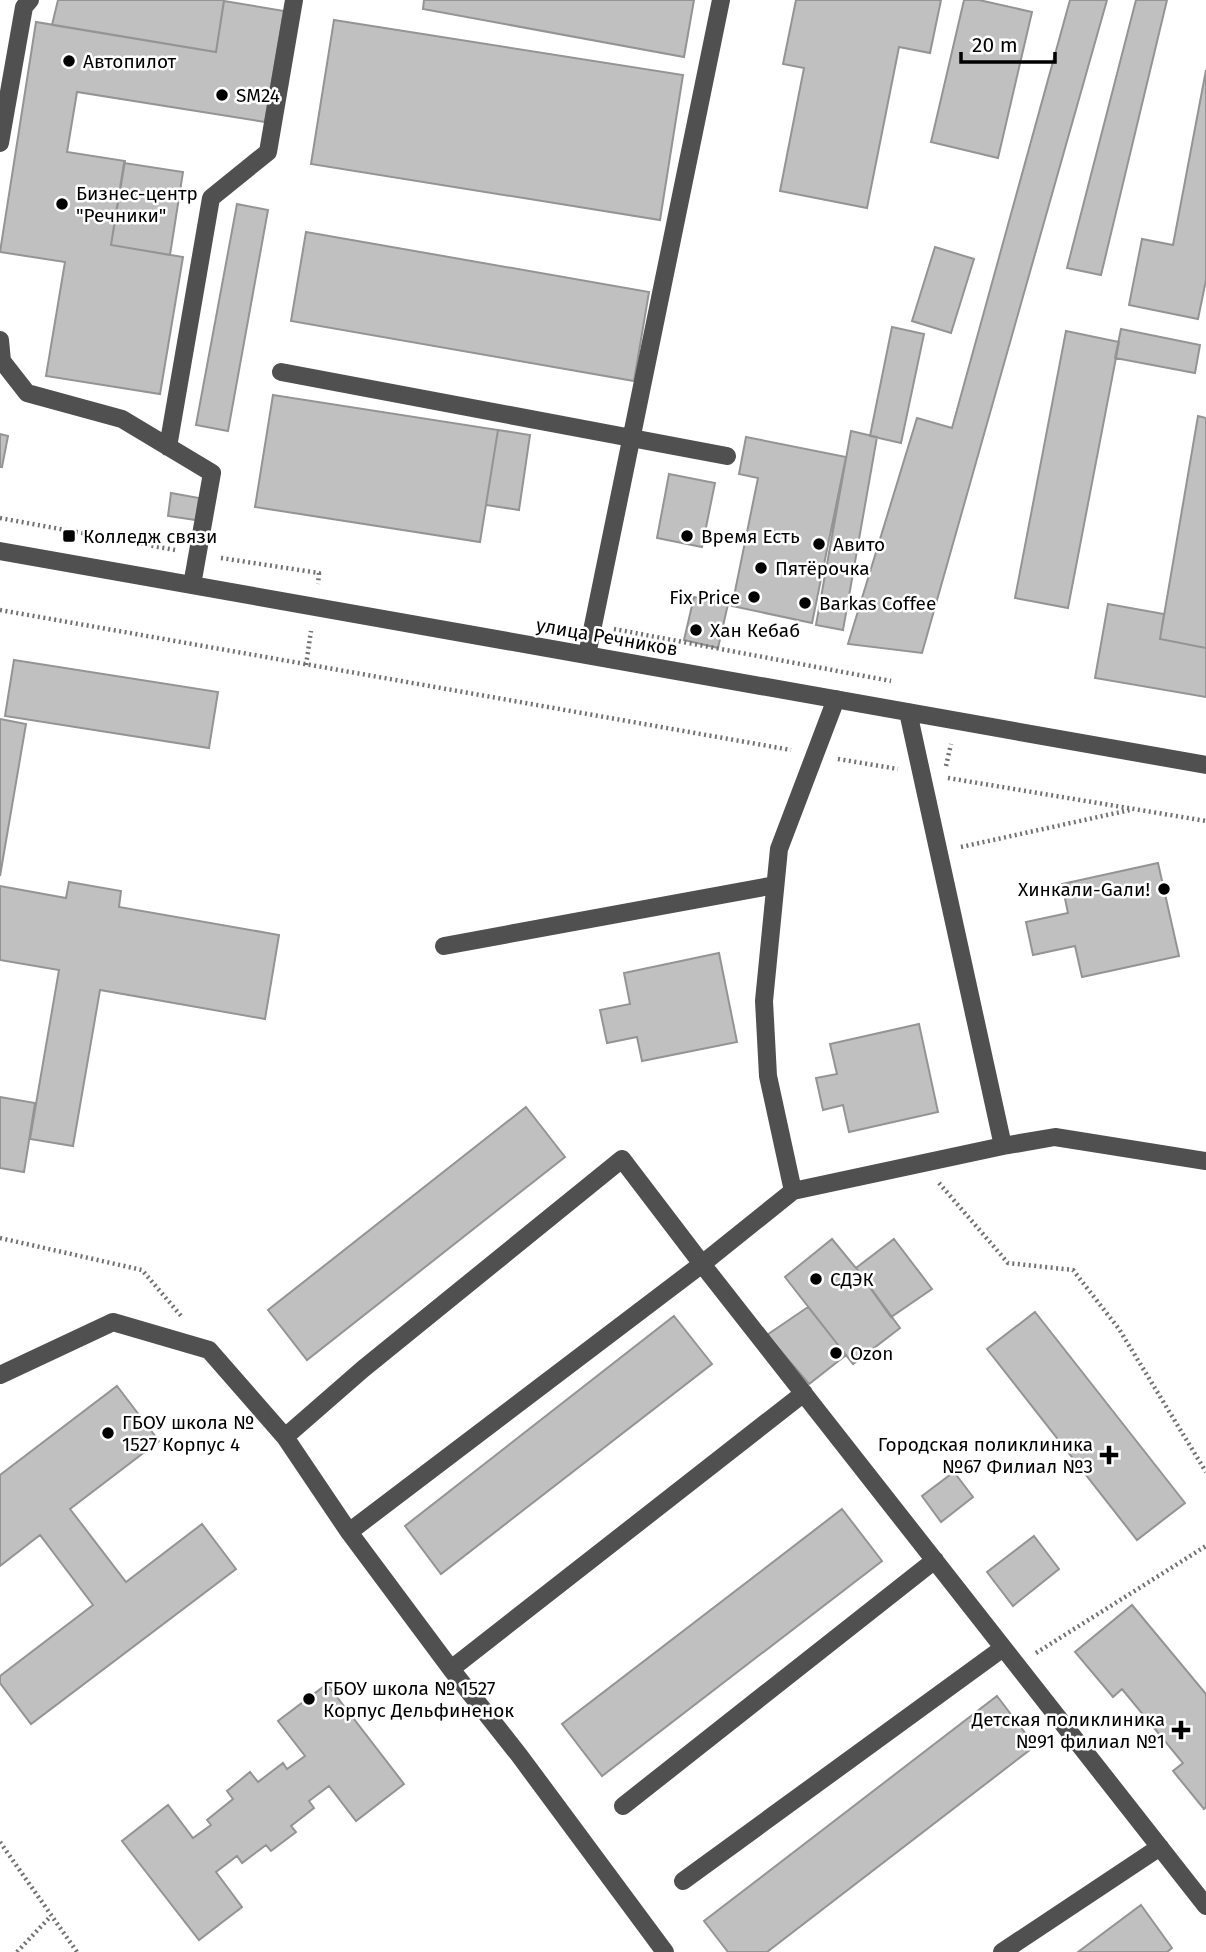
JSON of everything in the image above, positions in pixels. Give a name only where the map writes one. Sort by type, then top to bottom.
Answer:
[{"type":"street","points":[[0,143],[24,7],[30,0]]},
{"type":"street","points":[[168,447],[211,198],[268,152],[294,0]]},
{"type":"street","points":[[587,655],[721,0]]},
{"type":"street","points":[[0,340],[2,361],[27,393],[122,419],[212,473],[192,585]]},
{"type":"street","points":[[281,372],[727,456]]},
{"type":"street","name":"улица Речников","points":[[0,551],[1206,765]]},
{"type":"street","points":[[793,1191],[768,1076],[764,1001],[779,849],[836,699]]},
{"type":"street","points":[[908,712],[1003,1146]]},
{"type":"street","points":[[444,946],[775,885]]},
{"type":"street","points":[[349,1532],[702,1264],[793,1191],[1055,1137],[1206,1161]]},
{"type":"street","points":[[285,1437],[622,1159],[1206,1906]]},
{"type":"street","points":[[0,1376],[113,1322],[209,1349],[285,1437],[349,1532],[666,1952]]},
{"type":"street","points":[[451,1669],[804,1393]]},
{"type":"street","points":[[623,1806],[935,1560]]},
{"type":"street","points":[[683,1881],[1003,1647]]},
{"type":"street","points":[[1002,1952],[1160,1847]]},
{"type":"path","points":[[0,610],[923,774],[1206,821]]},
{"type":"path","points":[[940,852],[1134,809]]},
{"type":"path","points":[[923,1164],[1008,1263],[1073,1270],[1119,1329],[1206,1472]]},
{"type":"path","points":[[0,1238],[142,1270],[209,1349]]},
{"type":"path","points":[[1017,1665],[1206,1546]]},
{"type":"path","points":[[0,1842],[77,1952]]},
{"type":"path","points":[[17,1952],[51,1916]]},
{"type":"building","points":[[58,0],[224,0],[216,52],[52,25]]},
{"type":"building","points":[[424,0],[694,0],[684,57],[423,9]]},
{"type":"building","points":[[796,0],[941,0],[930,53],[899,47],[867,208],[780,191],[804,68],[783,64]]},
{"type":"building","points":[[964,0],[979,0],[1032,12],[998,158],[931,142]]},
{"type":"building","points":[[1070,0],[1107,0],[922,653],[848,644],[917,418],[952,428]]},
{"type":"building","points":[[1136,0],[1167,0],[1101,275],[1067,268]]},
{"type":"building","name":"Бизнес-центр \"Речники\"","points":[[224,1],[284,11],[265,122],[77,92],[67,152],[125,161],[111,245],[183,257],[160,394],[46,376],[65,262],[0,252],[36,22],[216,52]]},
{"type":"building","points":[[334,20],[683,75],[660,220],[311,164]]},
{"type":"building","points":[[1206,70],[1206,280],[1198,319],[1129,305],[1142,239],[1173,245]]},
{"type":"building","points":[[124,163],[183,172],[170,255],[111,245]]},
{"type":"building","points":[[237,204],[268,210],[228,431],[196,425]]},
{"type":"building","points":[[306,232],[649,292],[634,381],[291,321]]},
{"type":"building","points":[[935,247],[974,259],[951,333],[912,321]]},
{"type":"building","points":[[892,327],[924,334],[901,443],[870,436]]},
{"type":"building","points":[[1121,329],[1200,345],[1195,373],[1115,358]]},
{"type":"building","points":[[1066,331],[1119,342],[1068,608],[1015,598]]},
{"type":"building","points":[[273,395],[498,430],[480,542],[255,507]]},
{"type":"building","points":[[1198,416],[1206,418],[1206,648],[1160,639]]},
{"type":"building","points":[[498,430],[530,435],[519,510],[486,505]]},
{"type":"building","points":[[851,431],[877,437],[843,630],[816,625]]},
{"type":"building","points":[[0,434],[8,436],[2,467],[0,467]]},
{"type":"building","points":[[746,437],[846,457],[812,623],[732,606],[758,478],[739,474]]},
{"type":"building","points":[[669,474],[715,483],[702,547],[657,538]]},
{"type":"building","points":[[171,493],[199,498],[196,520],[168,516]]},
{"type":"building","points":[[694,597],[728,604],[718,648],[684,640]]},
{"type":"building","points":[[1108,604],[1164,614],[1160,639],[1206,648],[1206,697],[1095,678]]},
{"type":"building","points":[[14,660],[218,692],[209,748],[5,716]]},
{"type":"building","points":[[0,719],[26,724],[0,876]]},
{"type":"building","points":[[1158,863],[1179,956],[1082,977],[1075,946],[1033,955],[1026,922],[1068,913],[1062,884]]},
{"type":"building","points":[[69,882],[121,891],[119,907],[279,935],[265,1019],[100,990],[73,1146],[30,1139],[59,970],[0,960],[0,886],[66,898]]},
{"type":"building","points":[[719,953],[737,1042],[642,1061],[637,1037],[607,1043],[600,1010],[630,1004],[624,973]]},
{"type":"building","points":[[919,1024],[938,1112],[849,1132],[843,1105],[823,1110],[816,1078],[837,1074],[830,1044]]},
{"type":"building","points":[[0,1097],[35,1103],[24,1172],[0,1168]]},
{"type":"building","points":[[526,1107],[565,1157],[307,1360],[268,1310]]},
{"type":"building","points":[[832,1239],[900,1328],[853,1364],[785,1277]]},
{"type":"building","points":[[894,1239],[932,1289],[891,1317],[856,1268]]},
{"type":"building","points":[[808,1307],[846,1355],[809,1384],[767,1335]]},
{"type":"building","name":"Городская поликлиника №67 Филиал №3","points":[[1035,1312],[1185,1503],[1137,1540],[987,1349]]},
{"type":"building","points":[[674,1316],[712,1364],[441,1574],[405,1526]]},
{"type":"building","points":[[117,1386],[159,1441],[70,1509],[126,1582],[202,1524],[236,1569],[31,1724],[0,1683],[0,1676],[93,1605],[40,1535],[0,1566],[0,1475]]},
{"type":"building","points":[[954,1472],[973,1497],[941,1522],[922,1496]]},
{"type":"building","points":[[842,1509],[882,1561],[602,1776],[562,1724]]},
{"type":"building","points":[[1034,1536],[1059,1569],[1013,1606],[987,1572]]},
{"type":"building","name":"Детская поликлиника №91 филиал №1","points":[[1132,1605],[1206,1694],[1204,1809],[1173,1771],[1183,1763],[1122,1689],[1113,1697],[1075,1652]]},
{"type":"building","points":[[327,1684],[404,1784],[356,1821],[329,1786],[309,1801],[314,1808],[291,1826],[296,1832],[271,1851],[266,1845],[242,1863],[237,1856],[216,1872],[242,1907],[199,1940],[122,1841],[168,1805],[193,1838],[211,1825],[207,1820],[233,1799],[227,1791],[250,1772],[258,1782],[283,1763],[287,1769],[305,1756],[278,1721]]},
{"type":"building","points":[[997,1696],[1035,1746],[767,1952],[728,1952],[704,1921]]},
{"type":"building","points":[[1141,1905],[1172,1948],[1167,1952],[1078,1952]]},
{"type":"place","name":"Автопилот","points":[[69,61]]},
{"type":"place","name":"SM24","points":[[222,95]]},
{"type":"place","name":"Бизнес-центр \"Речники\"","points":[[62,204]]},
{"type":"place","name":"Колледж связи","points":[[69,536]]},
{"type":"place","name":"Время Есть","points":[[687,536]]},
{"type":"place","name":"Авито","points":[[819,544]]},
{"type":"place","name":"Пятёрочка","points":[[761,568]]},
{"type":"place","name":"Fix Price","points":[[754,597]]},
{"type":"place","name":"Barkas Coffee","points":[[805,603]]},
{"type":"place","name":"Хан Кебаб","points":[[696,630]]},
{"type":"place","name":"Хинкали-Gали!","points":[[1164,889]]},
{"type":"place","name":"СДЭК","points":[[816,1279]]},
{"type":"place","name":"Ozon","points":[[836,1353]]},
{"type":"place","name":"ГБОУ школа № 1527 Корпус 4","points":[[108,1433]]},
{"type":"place","name":"Городская поликлиника №67 Филиал №3","points":[[1109,1455]]},
{"type":"place","name":"ГБОУ школа № 1527 Корпус Дельфиненок","points":[[309,1699]]},
{"type":"place","name":"Детская поликлиника №91 филиал №1","points":[[1181,1730]]}]
